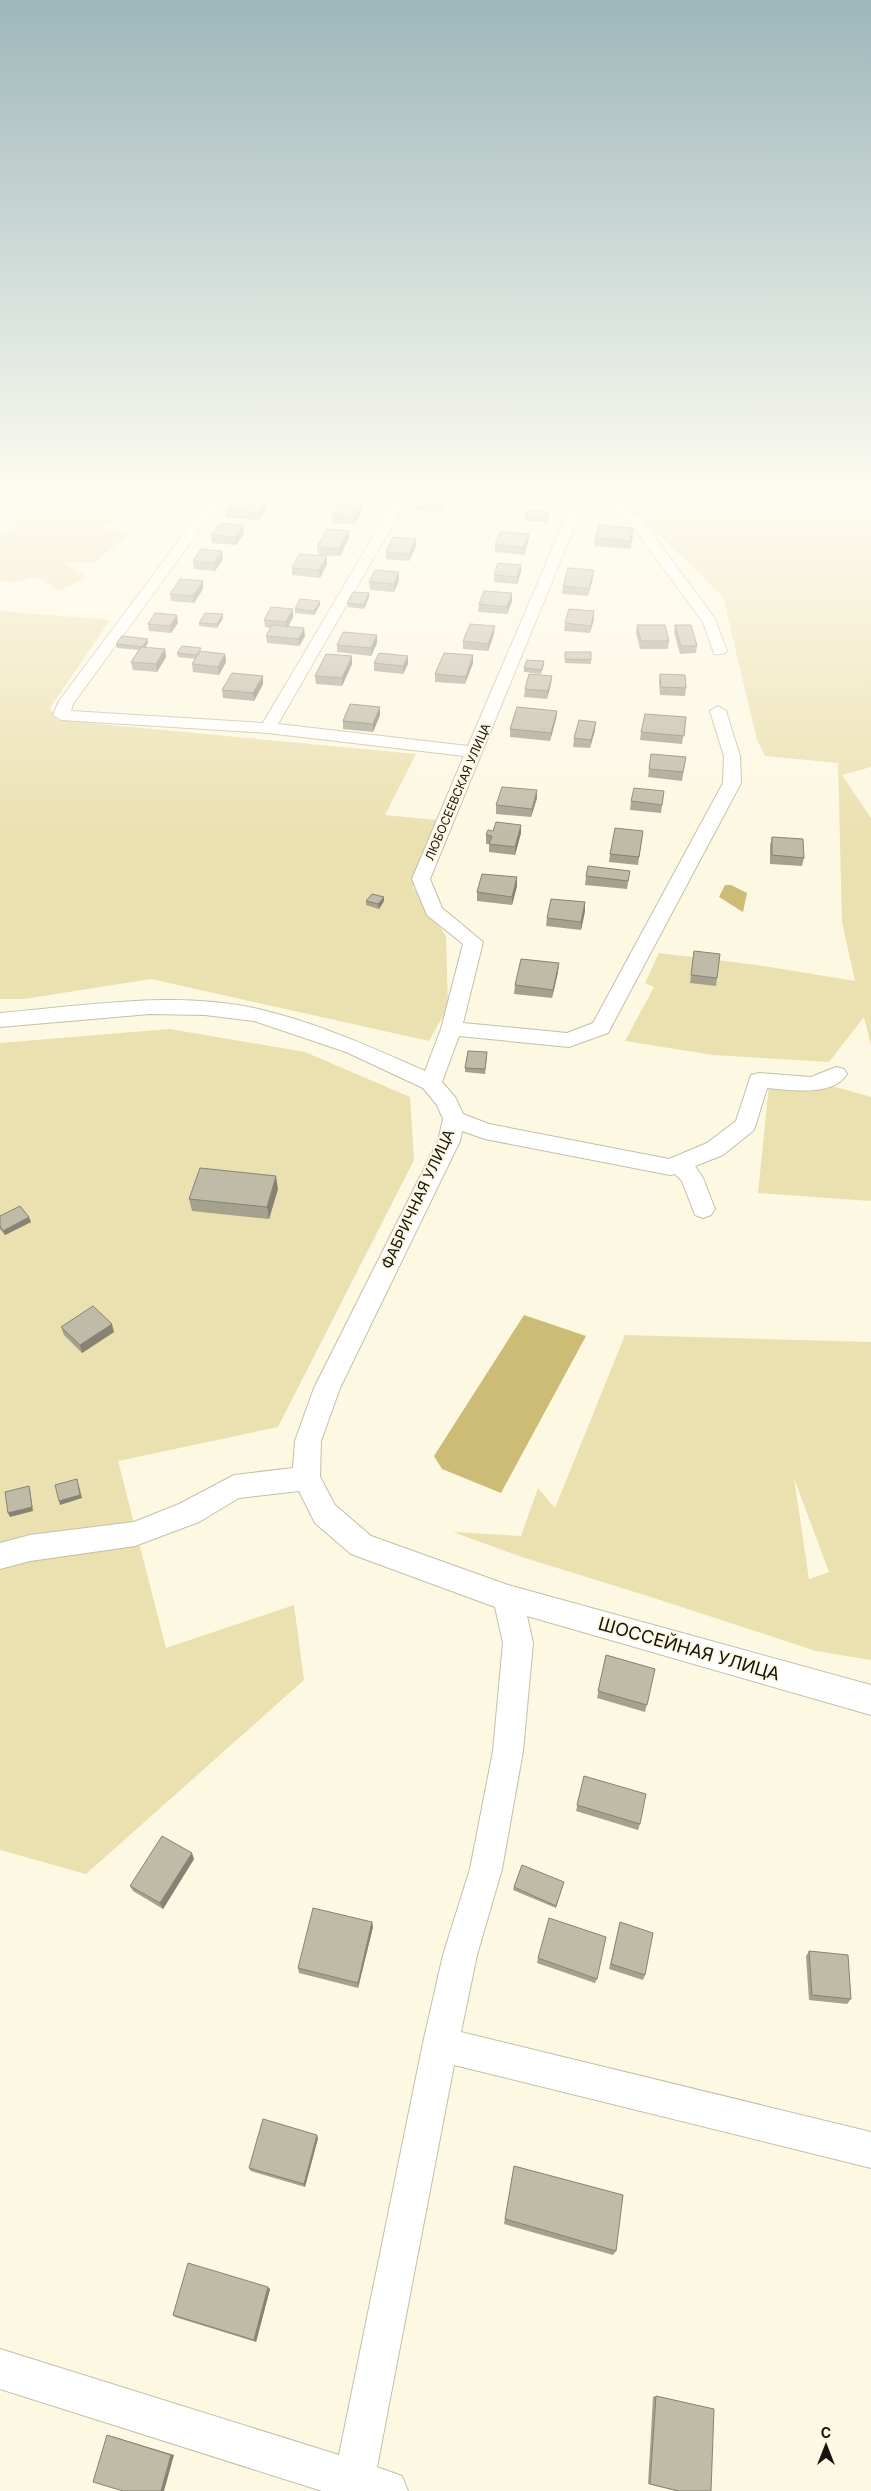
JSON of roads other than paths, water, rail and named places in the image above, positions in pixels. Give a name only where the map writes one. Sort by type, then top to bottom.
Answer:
[{"type":"street","points":[[136,607],[65,704],[61,715],[268,728],[474,752]]},
{"type":"street","points":[[268,728],[338,607]]},
{"type":"street","name":"ЛЮБОСЕЕВСКАЯ УЛИЦА","points":[[431,1083],[451,1029],[473,942],[434,911],[422,879],[535,607]]},
{"type":"street","points":[[699,607],[710,622],[719,651]]},
{"type":"street","points":[[451,1029],[569,1040],[601,1028],[732,783],[732,756],[718,711]]},
{"type":"street","name":"ФАБРИЧНАЯ УЛИЦА","points":[[0,1020],[150,1007],[205,1008],[256,1015],[352,1047],[431,1083],[447,1102],[454,1119],[448,1141],[327,1388],[308,1441],[306,1478]]},
{"type":"street","points":[[454,1119],[485,1131],[670,1168],[715,1149],[746,1125],[759,1080],[814,1084],[836,1074]]},
{"type":"street","points":[[680,1164],[695,1184],[703,1209]]},
{"type":"street","points":[[0,1556],[30,1548],[135,1534],[189,1513],[234,1487],[306,1478],[325,1514],[361,1545],[508,1598],[518,1643],[508,1751],[486,1869],[460,1955],[441,2043],[365,2487],[0,2369]]},
{"type":"street","name":"ШОССЕЙНАЯ УЛИЦА","points":[[508,1598],[871,1700]]},
{"type":"street","points":[[441,2043],[471,2053],[871,2150]]}]
